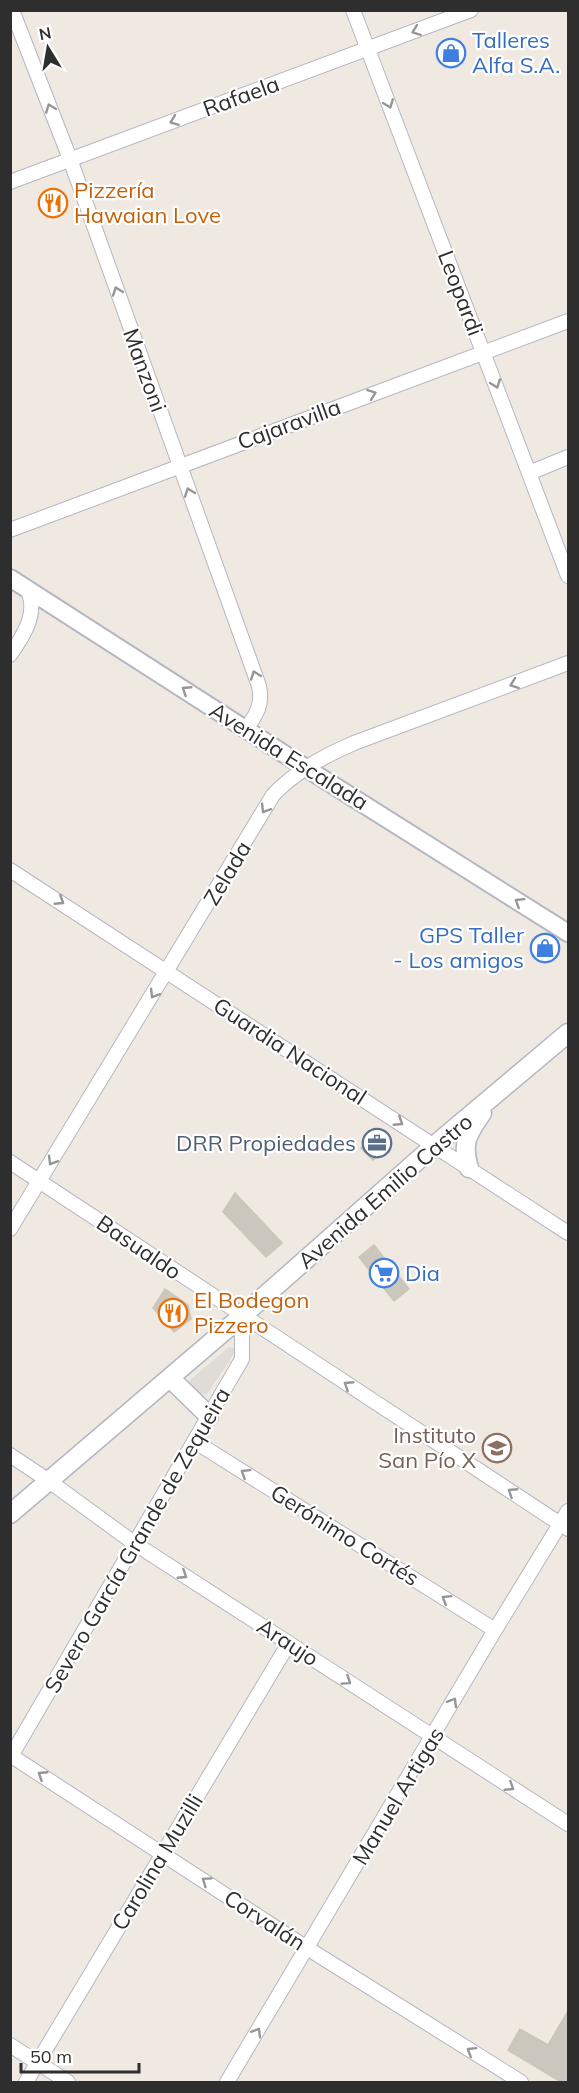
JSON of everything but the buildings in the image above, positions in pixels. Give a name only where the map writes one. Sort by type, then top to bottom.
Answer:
[{"type":"main road","name":"Avenida Emilio Castro","points":[[10,1514],[242,1316],[409,1171],[435,1145],[568,1033]]},
{"type":"main road","points":[[469,1168],[465,1155],[468,1135],[493,1097]]},
{"type":"main road","points":[[170,1378],[209,1416]]},
{"type":"street","name":"Manzoni","points":[[12,10],[70,159],[259,686],[260,706],[246,729]]},
{"type":"street","name":"Leopardi","points":[[353,10],[568,576]]},
{"type":"street","name":"Rafaela","points":[[10,182],[471,10]]},
{"type":"street","name":"Cajaravilla","points":[[10,530],[568,321]]},
{"type":"street","points":[[528,472],[568,457]]},
{"type":"street","name":"Avenida Escalada","points":[[10,578],[568,933]]},
{"type":"street","points":[[10,656],[31,616],[32,603],[26,587]]},
{"type":"street","name":"Zelada","points":[[10,1229],[273,795],[289,779],[306,768],[354,743],[568,663]]},
{"type":"street","name":"Guardia Nacional","points":[[10,870],[568,1233]]},
{"type":"street","name":"Basualdo","points":[[10,1162],[565,1527]]},
{"type":"street","name":"Severo García Grande de Zequeira","points":[[11,1756],[242,1359],[242,1316]]},
{"type":"street","name":"Gerónimo Cortés","points":[[194,1441],[495,1630]]},
{"type":"street","name":"Araujo","points":[[10,1455],[49,1480],[134,1543],[568,1824]]},
{"type":"street","name":"Manuel Artigas","points":[[227,2082],[495,1630],[565,1527],[568,1511]]},
{"type":"street","name":"Carolina Muzilli","points":[[26,2082],[289,1642]]},
{"type":"street","name":"Corvalán","points":[[11,1756],[163,1852],[307,1948],[521,2082]]},
{"type":"street","points":[[10,2044],[68,2082]]},
{"type":"shaded area","points":[[229,1347],[234,1348],[234,1354],[207,1394],[200,1394],[189,1384],[190,1380]]},
{"type":"place","name":"Talleres Alfa S.A.","points":[[451,53]]},
{"type":"place","name":"Pizzería Hawaian Love","points":[[53,203]]},
{"type":"place","name":"GPS Taller - Los amigos","points":[[545,948]]},
{"type":"place","name":"DRR Propiedades","points":[[377,1143]]},
{"type":"place","name":"Dia","points":[[384,1273]]},
{"type":"place","name":"El Bodegon Pizzero","points":[[173,1313]]},
{"type":"place","name":"Instituto San Pío X","points":[[497,1448]]}]
